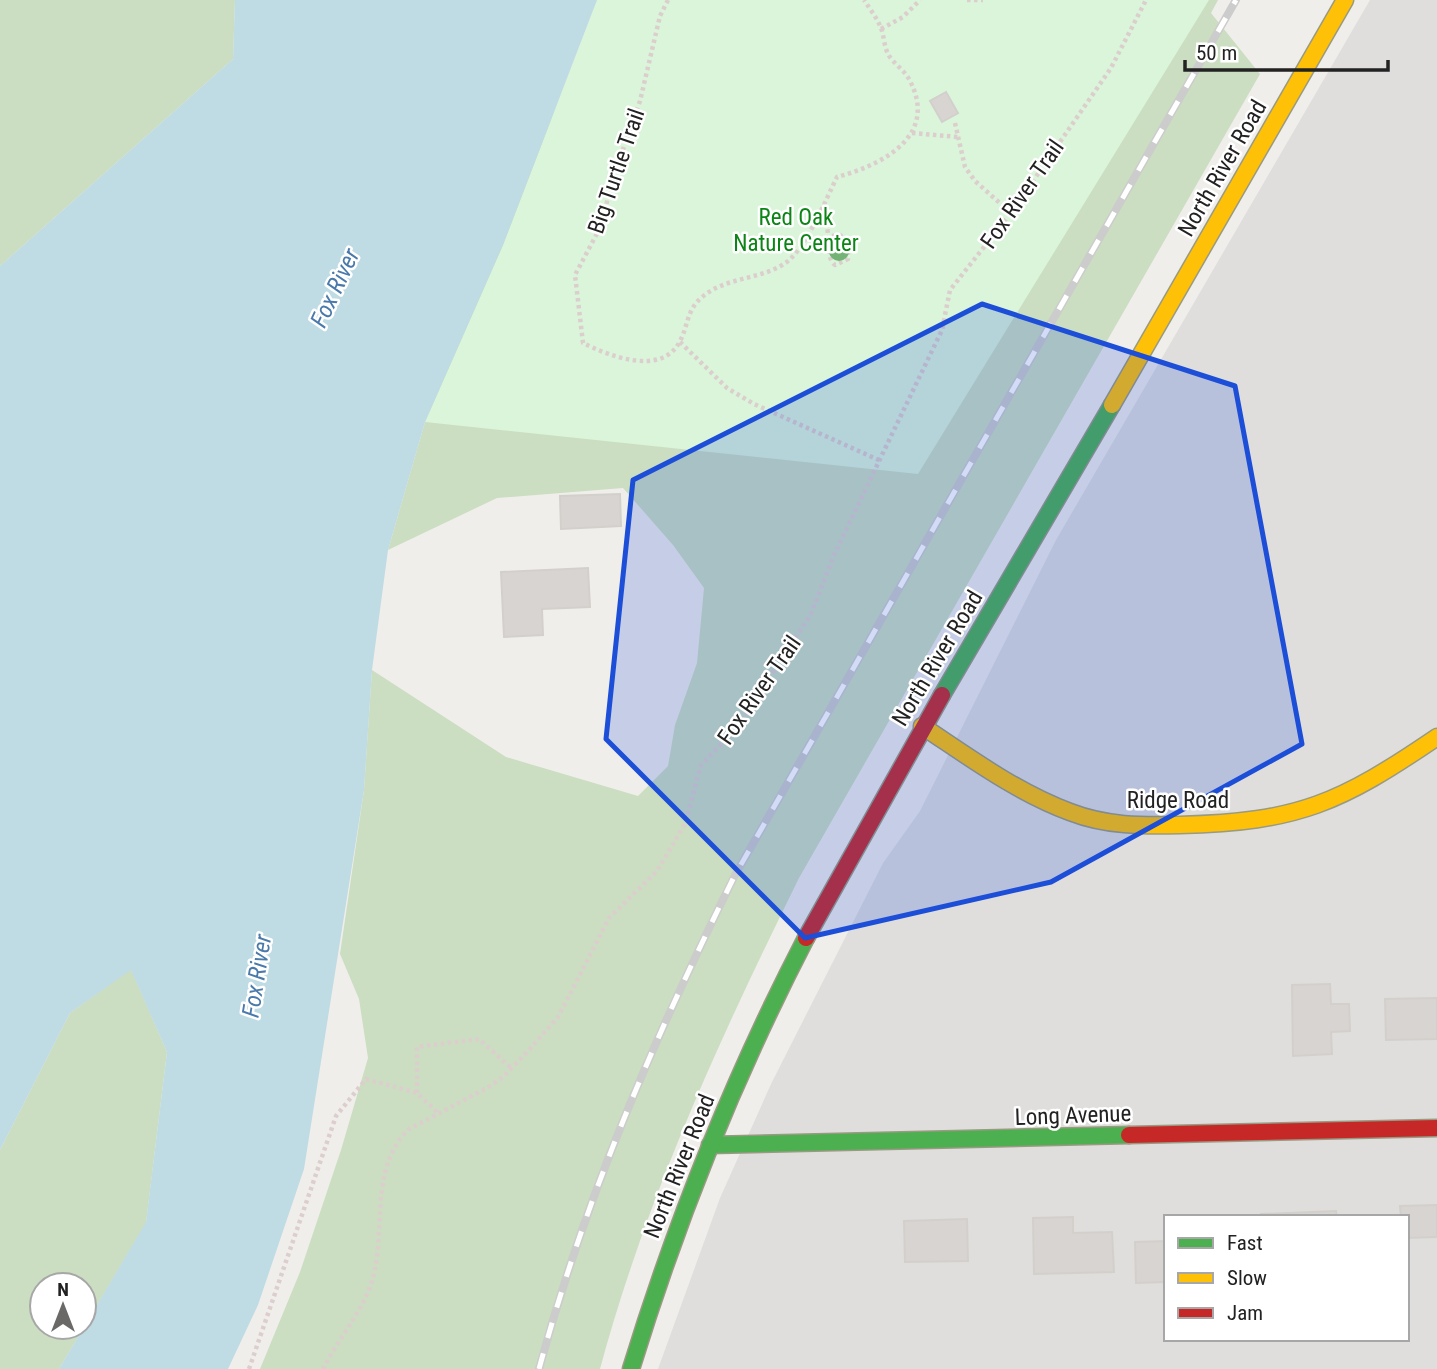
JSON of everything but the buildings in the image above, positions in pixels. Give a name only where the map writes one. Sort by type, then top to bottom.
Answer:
[{"type":"main road","name":"North River Road","points":[[631,1369],[674,1235],[709,1145],[750,1051],[795,959],[922,726],[1045,521],[1345,0]]},
{"type":"main road","name":"Ridge Road","points":[[922,726],[1049,803],[1092,820],[1135,826],[1218,825],[1300,813],[1340,798],[1378,778],[1437,737]]},
{"type":"main road","name":"Long Avenue","points":[[709,1145],[1437,1128]]},
{"type":"path","name":"Big Turtle Trail","points":[[668,0],[660,16],[640,101],[611,184],[602,224],[575,275],[574,287],[583,343],[633,362],[669,354],[680,342]]},
{"type":"path","points":[[864,0],[881,29],[888,55],[908,78],[915,95],[916,114],[912,133],[882,162],[837,177],[822,208],[786,263],[730,281],[700,299],[688,314],[680,342],[727,388],[754,404],[881,461]]},
{"type":"path","points":[[881,29],[903,17],[919,0]]},
{"type":"path","points":[[967,0],[983,0]]},
{"type":"path","name":"Fox River Trail","points":[[323,1369],[371,1284],[384,1172],[397,1140],[409,1129],[487,1088],[511,1068],[558,1017],[609,918],[635,895],[665,858],[685,824],[701,765],[735,730],[796,640],[942,330],[950,290],[1011,213],[1111,68],[1146,0]]},
{"type":"path","points":[[954,123],[965,167],[975,181],[1011,213]]},
{"type":"path","points":[[912,133],[958,137]]},
{"type":"path","points":[[822,208],[831,236],[827,252],[830,261],[842,265],[848,259],[848,242],[840,235],[831,236]]},
{"type":"path","points":[[417,1093],[417,1047],[479,1040],[511,1068]]},
{"type":"path","points":[[249,1369],[336,1116],[366,1079],[417,1093],[438,1113]]},
{"type":"highlighted area","points":[[982,304],[1235,386],[1302,744],[1051,882],[805,938],[606,739],[633,480]]},
{"type":"shaded area","points":[[1370,0],[1437,0],[1437,1369],[658,1369],[720,1198],[771,1084],[883,863],[920,811],[1056,540]]},
{"type":"green space","points":[[0,0],[235,0],[233,59],[0,266]]},
{"type":"green space","points":[[597,0],[1218,0],[1211,13],[1260,74],[799,878],[741,997],[663,1180],[619,1305],[600,1369],[260,1369],[300,1272],[341,1150],[368,1058],[359,999],[340,954],[364,790],[372,670],[506,757],[638,796],[668,766],[675,725],[697,663],[704,588],[673,545],[623,488],[497,498],[388,550],[425,422],[581,47]]},
{"type":"green space","name":"Red Oak Nature Center","points":[[597,0],[1209,0],[918,474],[425,422],[503,245]]},
{"type":"green space","points":[[131,969],[167,1052],[146,1223],[98,1304],[98,1271],[28,1271],[28,1341],[76,1341],[59,1369],[0,1369],[0,1150],[70,1013]]},
{"type":"water","name":"Fox River","points":[[235,0],[597,0],[503,245],[425,422],[388,550],[372,670],[364,790],[304,1169],[258,1305],[228,1369],[59,1369],[76,1341],[98,1341],[98,1303],[146,1222],[167,1052],[131,970],[70,1013],[0,1150],[0,266],[233,59]]},
{"type":"railway","points":[[539,1369],[578,1240],[625,1117],[677,996],[735,875],[1236,0]]},
{"type":"traffic: fast","points":[[942,695],[1112,405]]},
{"type":"traffic: fast","points":[[631,1369],[668,1258],[709,1149],[755,1043],[806,938]]},
{"type":"traffic: fast","points":[[710,1145],[1129,1135]]},
{"type":"traffic: slow","points":[[1112,405],[1345,0]]},
{"type":"traffic: slow","points":[[922,726],[993,773],[1050,804],[1097,820],[1152,825],[1257,819],[1317,805],[1373,778],[1437,737]]},
{"type":"traffic: jam","points":[[806,938],[942,695]]},
{"type":"traffic: jam","points":[[1129,1135],[1437,1128]]}]
